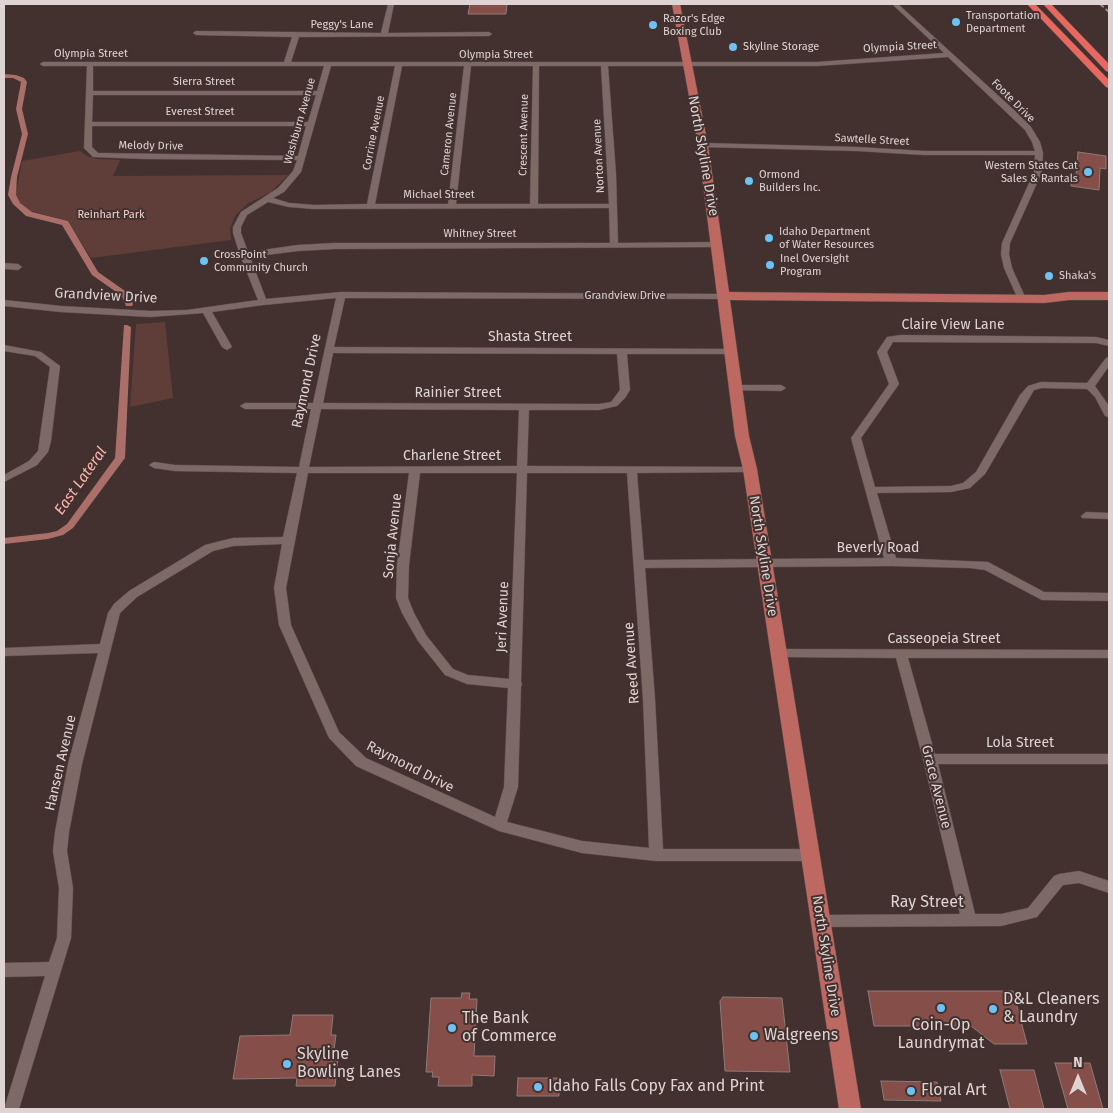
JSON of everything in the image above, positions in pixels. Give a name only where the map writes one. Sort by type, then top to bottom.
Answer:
[{"type":"highway","points":[[1031,4],[1109,85]]},
{"type":"highway","points":[[1047,4],[1109,69]]},
{"type":"main road","name":"North Skyline Drive","points":[[676,4],[703,145],[735,388],[750,469],[850,1109]]},
{"type":"main road","name":"Grandview Drive","points":[[723,296],[1022,299],[1109,296]]},
{"type":"main road","name":"Grandview Drive","points":[[1044,299],[1073,303],[1109,303]]},
{"type":"street","points":[[384,35],[391,4]]},
{"type":"street","name":"Foote Drive","points":[[895,4],[1028,129],[1040,153]]},
{"type":"street","name":"Peggy's Lane","points":[[196,33],[296,35],[489,34]]},
{"type":"street","points":[[287,64],[296,35]]},
{"type":"street","name":"Olympia Street","points":[[43,64],[817,64],[948,55]]},
{"type":"street","name":"Melody Drive","points":[[90,64],[89,150],[101,156],[301,158]]},
{"type":"street","name":"Washburn Avenue","points":[[263,302],[237,233],[239,221],[251,208],[281,190],[297,172],[328,64]]},
{"type":"street","name":"Corrine Avenue","points":[[371,206],[399,64]]},
{"type":"street","name":"Cameron Avenue","points":[[452,206],[468,64]]},
{"type":"street","name":"Crescent Avenue","points":[[534,205],[536,65]]},
{"type":"street","name":"Norton Avenue","points":[[604,65],[614,245]]},
{"type":"street","name":"Sierra Street","points":[[89,93],[320,93]]},
{"type":"street","name":"Everest Street","points":[[90,124],[310,124]]},
{"type":"street","name":"Sawtelle Street","points":[[703,145],[857,149],[908,153],[1040,153]]},
{"type":"street","points":[[1022,299],[1008,268],[1005,254],[1006,242],[1038,172],[1040,153]]},
{"type":"street","name":"Michael Street","points":[[266,199],[303,206],[612,206]]},
{"type":"street","name":"Whitney Street","points":[[244,255],[298,248],[334,246],[717,245]]},
{"type":"street","points":[[4,266],[18,268]]},
{"type":"street","name":"Grandview Drive","points":[[4,303],[61,309],[150,314],[206,310],[263,302],[341,295],[723,296]]},
{"type":"street","name":"Raymond Drive","points":[[341,295],[288,540],[280,588],[285,625],[334,735],[360,762],[499,826],[582,847],[656,855],[810,855]]},
{"type":"street","points":[[206,310],[227,347]]},
{"type":"street","name":"Claire View Lane","points":[[891,562],[856,438],[894,384],[882,352],[890,339],[1096,340],[1109,343]]},
{"type":"street","points":[[4,348],[38,354],[55,366],[46,441],[42,452],[33,463],[4,479]]},
{"type":"street","name":"Shasta Street","points":[[330,350],[730,351]]},
{"type":"street","name":"Rainier Street","points":[[245,406],[598,407],[614,404],[625,390],[622,351]]},
{"type":"street","points":[[1090,386],[1109,360]]},
{"type":"street","points":[[870,490],[951,489],[966,486],[980,474],[1025,395],[1031,388],[1041,385],[1090,386],[1099,396],[1109,414]]},
{"type":"street","points":[[735,388],[781,388]]},
{"type":"street","name":"Jeri Avenue","points":[[499,826],[511,787],[524,408]]},
{"type":"street","name":"Charlene Street","points":[[154,465],[175,468],[303,470],[750,469]]},
{"type":"street","name":"Sonja Avenue","points":[[415,470],[403,565],[402,598],[408,613],[422,638],[449,672],[467,679],[516,684]]},
{"type":"street","name":"Reed Avenue","points":[[632,470],[650,699],[656,855]]},
{"type":"street","points":[[1086,516],[1109,516]]},
{"type":"street","name":"Hansen Avenue","points":[[11,1109],[64,938],[66,888],[60,851],[62,832],[75,764],[114,613],[133,594],[209,548],[233,542],[288,540]]},
{"type":"street","name":"Beverly Road","points":[[640,564],[891,562],[979,565],[988,566],[1042,596],[1109,598]]},
{"type":"street","points":[[4,652],[105,648]]},
{"type":"street","name":"Casseopeia Street","points":[[779,653],[1109,654]]},
{"type":"street","name":"Grace Avenue","points":[[901,654],[930,759],[969,921]]},
{"type":"street","name":"Lola Street","points":[[930,759],[1109,759]]},
{"type":"street","name":"Ray Street","points":[[821,921],[1001,920],[1032,913],[1060,880],[1079,877],[1109,886]]},
{"type":"street","points":[[4,970],[54,970]]},
{"type":"green space","name":"Reinhart Park","points":[[80,151],[87,156],[97,159],[120,160],[113,176],[288,175],[271,192],[247,204],[235,216],[230,228],[231,240],[91,258],[68,221],[27,210],[15,199],[22,161]]},
{"type":"green space","points":[[165,322],[173,398],[130,407],[136,324]]},
{"type":"building","points":[[470,4],[507,4],[506,14],[468,14]]},
{"type":"building","name":"Western States Cat Sales & Rantals","points":[[1078,152],[1106,156],[1106,169],[1100,168],[1099,190],[1071,186],[1072,174],[1076,175]]},
{"type":"building","points":[[868,991],[1013,991],[1027,1044],[994,1044],[971,1026],[874,1026]]},
{"type":"building","name":"The Bank of Commerce","points":[[462,993],[470,993],[469,999],[477,999],[474,1056],[495,1056],[494,1076],[472,1075],[472,1086],[438,1086],[439,1077],[432,1077],[433,1072],[426,1072],[431,998],[461,998]]},
{"type":"building","name":"Walgreens","points":[[723,997],[782,998],[790,1072],[725,1071],[720,1001]]},
{"type":"building","name":"Skyline Bowling Lanes","points":[[293,1015],[333,1015],[331,1035],[336,1035],[334,1050],[339,1050],[335,1086],[296,1086],[297,1078],[233,1079],[240,1036],[290,1035]]},
{"type":"building","points":[[1055,1063],[1090,1063],[1103,1109],[1068,1109]]},
{"type":"building","points":[[1000,1070],[1034,1070],[1044,1109],[1010,1109]]},
{"type":"building","name":"Idaho Falls Copy Fax and Print","points":[[518,1078],[559,1078],[559,1096],[517,1096]]},
{"type":"building","name":"Floral Art","points":[[881,1081],[937,1082],[941,1101],[884,1100]]},
{"type":"waterway","name":"East Lateral","points":[[4,76],[14,76],[22,79],[24,82],[19,109],[25,134],[14,177],[12,195],[17,204],[29,214],[65,223],[95,273],[125,295],[129,304]]},
{"type":"waterway","name":"East Lateral","points":[[4,541],[48,536],[60,533],[70,526],[120,458],[127,327]]},
{"type":"railway","points":[[1100,4],[1109,12]]},
{"type":"place","name":"Transportation Department","points":[[956,22]]},
{"type":"place","name":"Razor's Edge Boxing Club","points":[[653,25]]},
{"type":"place","name":"Skyline Storage","points":[[733,47]]},
{"type":"place","name":"Western States Cat Sales & Rantals","points":[[1088,172]]},
{"type":"place","name":"Ormond Builders Inc.","points":[[749,181]]},
{"type":"place","name":"Idaho Department of Water Resources","points":[[769,238]]},
{"type":"place","name":"CrossPoint Community Church","points":[[204,261]]},
{"type":"place","name":"Inel Oversight Program","points":[[770,265]]},
{"type":"place","name":"Shaka's","points":[[1049,276]]},
{"type":"place","name":"Coin-Op Laundrymat","points":[[941,1008]]},
{"type":"place","name":"D&L Cleaners & Laundry","points":[[993,1009]]},
{"type":"place","name":"The Bank of Commerce","points":[[452,1028]]},
{"type":"place","name":"Walgreens","points":[[754,1036]]},
{"type":"place","name":"Skyline Bowling Lanes","points":[[287,1064]]},
{"type":"place","name":"Idaho Falls Copy Fax and Print","points":[[538,1087]]},
{"type":"place","name":"Floral Art","points":[[911,1091]]}]
